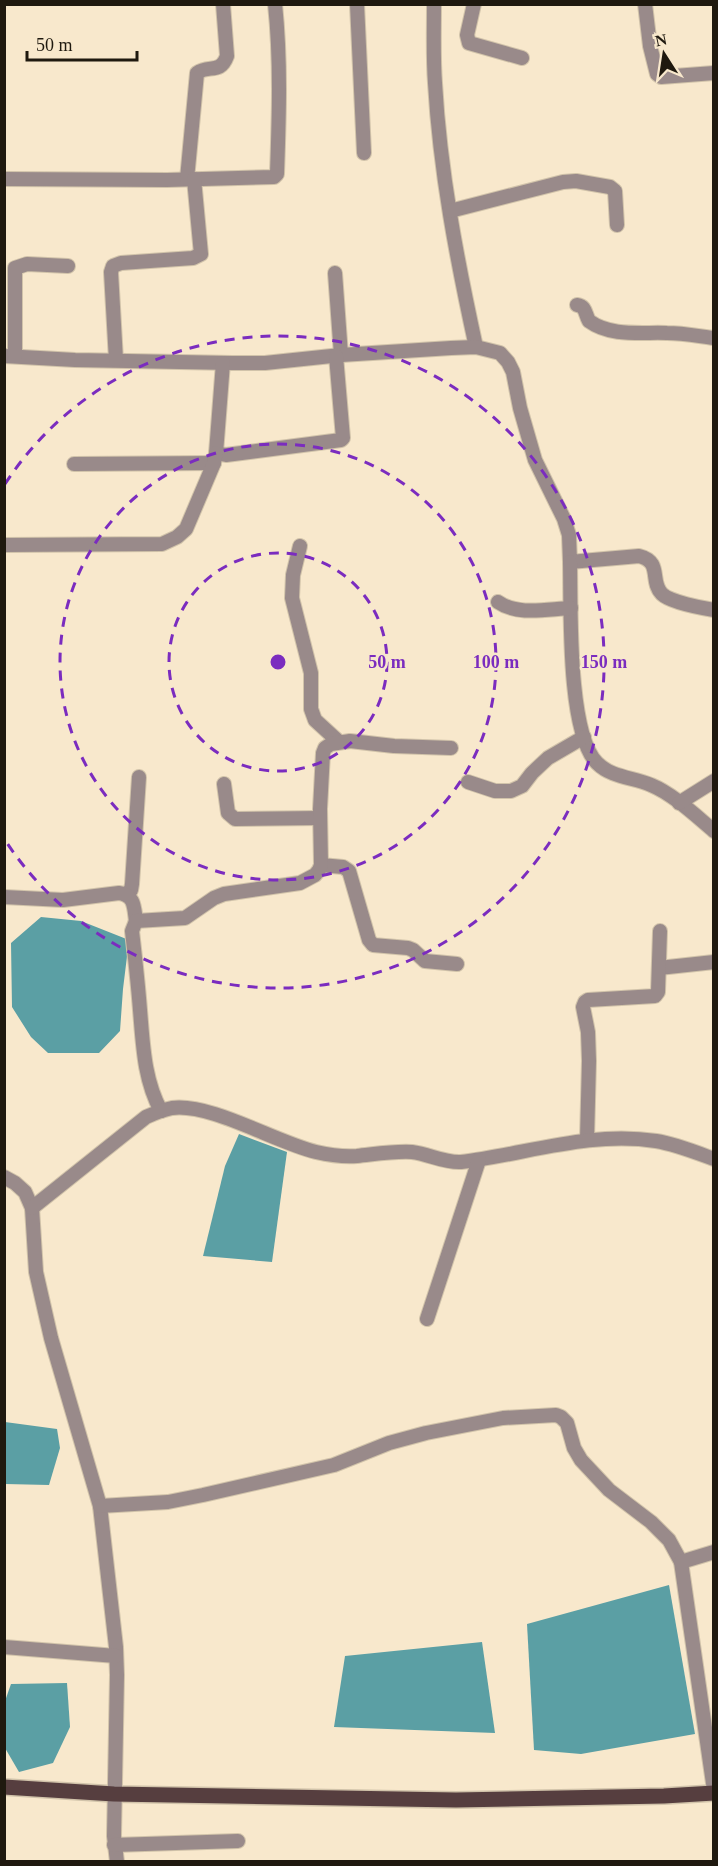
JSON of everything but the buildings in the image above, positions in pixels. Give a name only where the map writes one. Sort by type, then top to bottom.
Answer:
[{"type":"main road","points":[[4,1787],[114,1794],[456,1800],[714,1792]]},
{"type":"street","points":[[116,360],[111,272],[113,266],[121,263],[193,258],[201,254],[190,179],[197,73],[201,70],[219,68],[225,63],[227,56],[223,4]]},
{"type":"street","points":[[4,179],[274,177],[277,174],[279,73],[275,4]]},
{"type":"street","points":[[357,4],[364,153]]},
{"type":"street","points":[[434,4],[434,82],[454,241],[476,347]]},
{"type":"street","points":[[474,4],[467,35],[469,43],[522,58]]},
{"type":"street","points":[[645,4],[650,46],[657,74],[661,77],[714,73]]},
{"type":"street","points":[[450,211],[543,186],[576,181],[610,187],[615,191],[617,225]]},
{"type":"street","points":[[68,266],[27,264],[15,268],[10,356],[265,363],[339,355],[476,347],[500,352],[513,372],[535,460],[568,535],[575,691],[586,748],[597,763],[608,771],[652,785],[714,831]]},
{"type":"street","points":[[74,464],[215,458],[341,440],[343,438],[335,273]]},
{"type":"street","points":[[577,305],[585,308],[589,321],[607,330],[714,338]]},
{"type":"street","points":[[4,545],[162,544],[177,537],[186,529],[215,458],[223,363]]},
{"type":"street","points":[[300,546],[293,575],[292,598],[311,673],[311,708],[315,720],[339,742]]},
{"type":"street","points":[[570,562],[639,556],[648,558],[657,586],[663,595],[672,600],[714,610]]},
{"type":"street","points":[[498,602],[516,610],[571,608]]},
{"type":"street","points":[[468,782],[495,791],[511,791],[522,786],[548,758],[584,737]]},
{"type":"street","points":[[136,921],[185,918],[214,898],[224,894],[308,880],[321,865],[320,818],[323,753],[325,748],[331,744],[350,741],[394,746],[451,748]]},
{"type":"street","points":[[126,894],[131,890],[132,884],[139,777]]},
{"type":"street","points":[[679,803],[714,781]]},
{"type":"street","points":[[224,784],[228,813],[235,819],[320,818]]},
{"type":"street","points":[[321,865],[344,867],[349,871],[369,940],[373,945],[408,948],[425,961],[457,964]]},
{"type":"street","points":[[4,897],[63,900],[119,893],[131,898],[136,921],[132,931],[145,1060],[152,1090],[161,1111]]},
{"type":"street","points":[[587,1140],[589,1061],[585,1002],[655,996],[658,992],[660,931]]},
{"type":"street","points":[[658,968],[714,962]]},
{"type":"street","points":[[32,1208],[146,1117],[174,1108],[196,1109],[317,1152],[355,1156],[414,1152],[451,1162],[479,1160],[587,1140],[636,1139],[660,1142],[714,1159]]},
{"type":"street","points":[[427,1318],[479,1160]]},
{"type":"street","points":[[4,1177],[25,1192],[32,1208],[36,1272],[51,1338],[100,1506],[116,1656],[114,1845],[117,1862]]},
{"type":"street","points":[[100,1506],[168,1502],[203,1495],[334,1465],[388,1443],[426,1433],[502,1418],[556,1415],[561,1417],[567,1423],[574,1448],[581,1460],[609,1490],[651,1522],[669,1540],[681,1562],[714,1792]]},
{"type":"street","points":[[681,1562],[714,1552]]},
{"type":"street","points":[[4,1647],[116,1656]]},
{"type":"street","points":[[114,1845],[238,1841]]},
{"type":"water","points":[[41,917],[81,921],[129,940],[120,1031],[99,1053],[48,1053],[31,1037],[12,1007],[11,943]]},
{"type":"water","points":[[239,1134],[287,1152],[272,1262],[203,1256],[225,1166]]},
{"type":"water","points":[[5,1422],[57,1429],[60,1448],[49,1485],[5,1484]]},
{"type":"water","points":[[669,1585],[695,1734],[581,1754],[534,1750],[527,1624]]},
{"type":"water","points":[[482,1642],[495,1733],[334,1727],[345,1656]]},
{"type":"water","points":[[67,1683],[70,1727],[53,1763],[19,1772],[5,1748],[5,1701],[11,1684]]}]
